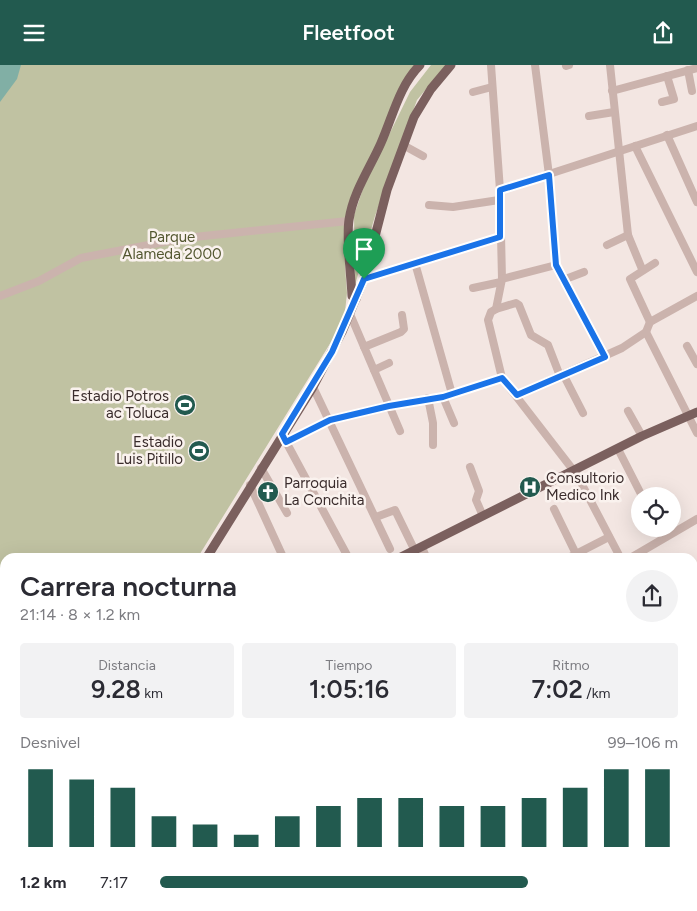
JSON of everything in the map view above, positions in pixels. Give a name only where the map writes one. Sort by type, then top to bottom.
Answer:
[{"type":"main road","points":[[356,299],[352,296],[348,221],[355,197],[383,139],[402,90],[420,65]]},
{"type":"main road","points":[[209,553],[261,468],[284,438],[313,387],[350,314],[364,279],[386,190],[403,145],[422,102],[450,65]]},
{"type":"main road","points":[[410,553],[642,436],[693,414]]},
{"type":"street","points":[[491,65],[500,190],[501,280],[496,309]]},
{"type":"street","points":[[535,65],[549,175],[556,265],[605,357]]},
{"type":"street","points":[[610,65],[628,235],[642,269]]},
{"type":"street","points":[[612,91],[697,68]]},
{"type":"street","points":[[688,70],[692,91]]},
{"type":"street","points":[[662,102],[674,99],[667,76]]},
{"type":"street","points":[[473,91],[492,87]]},
{"type":"street","points":[[589,116],[614,112]]},
{"type":"street","points":[[500,190],[697,126]]},
{"type":"street","points":[[667,135],[697,202]]},
{"type":"street","points":[[403,145],[423,156]]},
{"type":"street","points":[[636,146],[697,272]]},
{"type":"street","points":[[429,205],[453,207],[499,200]]},
{"type":"street","points":[[0,296],[38,281],[82,258],[185,238],[348,221]]},
{"type":"street","points":[[607,245],[628,235]]},
{"type":"street","points":[[364,279],[500,237]]},
{"type":"street","points":[[415,263],[452,394]]},
{"type":"street","points":[[650,322],[630,279],[642,269],[655,263]]},
{"type":"street","points":[[473,288],[556,265]]},
{"type":"street","points":[[563,280],[584,272]]},
{"type":"street","points":[[517,395],[605,357],[646,332],[650,322],[697,296]]},
{"type":"street","points":[[584,413],[561,375],[548,345],[530,335],[519,305],[516,303],[491,312],[488,320],[502,378],[574,470],[618,553]]},
{"type":"street","points":[[350,314],[400,431]]},
{"type":"street","points":[[364,347],[403,330],[402,315]]},
{"type":"street","points":[[646,332],[693,414],[697,433]]},
{"type":"street","points":[[687,346],[697,364]]},
{"type":"street","points":[[374,370],[389,363]]},
{"type":"street","points":[[346,553],[284,438],[330,420],[389,406],[443,397],[502,378]]},
{"type":"street","points":[[313,387],[390,549]]},
{"type":"street","points":[[443,397],[454,423]]},
{"type":"street","points":[[428,399],[434,445]]},
{"type":"street","points":[[628,411],[642,436]]},
{"type":"street","points":[[618,449],[637,487]]},
{"type":"street","points":[[470,467],[479,491],[476,500],[483,516]]},
{"type":"street","points":[[261,468],[287,513]]},
{"type":"street","points":[[250,485],[281,553]]},
{"type":"street","points":[[554,509],[572,553]]},
{"type":"street","points":[[376,517],[394,510],[422,553]]},
{"type":"street","points":[[639,553],[697,519]]},
{"type":"street","points":[[579,553],[609,537]]},
{"type":"green space","name":"Parque Alameda 2000","points":[[0,65],[417,65],[380,144],[354,192],[345,266],[347,293],[344,321],[200,553],[0,553]]},
{"type":"green space","points":[[431,65],[446,65],[417,100],[375,216],[355,285],[354,215],[364,186],[410,92]]},
{"type":"water","points":[[0,65],[21,65],[17,79],[0,102]]},
{"type":"place","name":"Estadio Potros ac Toluca","points":[[185,405]]},
{"type":"place","name":"Estadio Luis Pitillo","points":[[199,451]]},
{"type":"place","name":"Consultorio Medico Ink","points":[[530,487]]},
{"type":"place","name":"Parroquia La Conchita","points":[[268,492]]},
{"type":"route","points":[[549,175],[556,265],[605,357],[517,395],[502,378],[443,397],[389,406],[330,420],[286,442],[282,434],[313,387],[332,352],[364,279],[500,237],[500,190],[549,175]]}]
